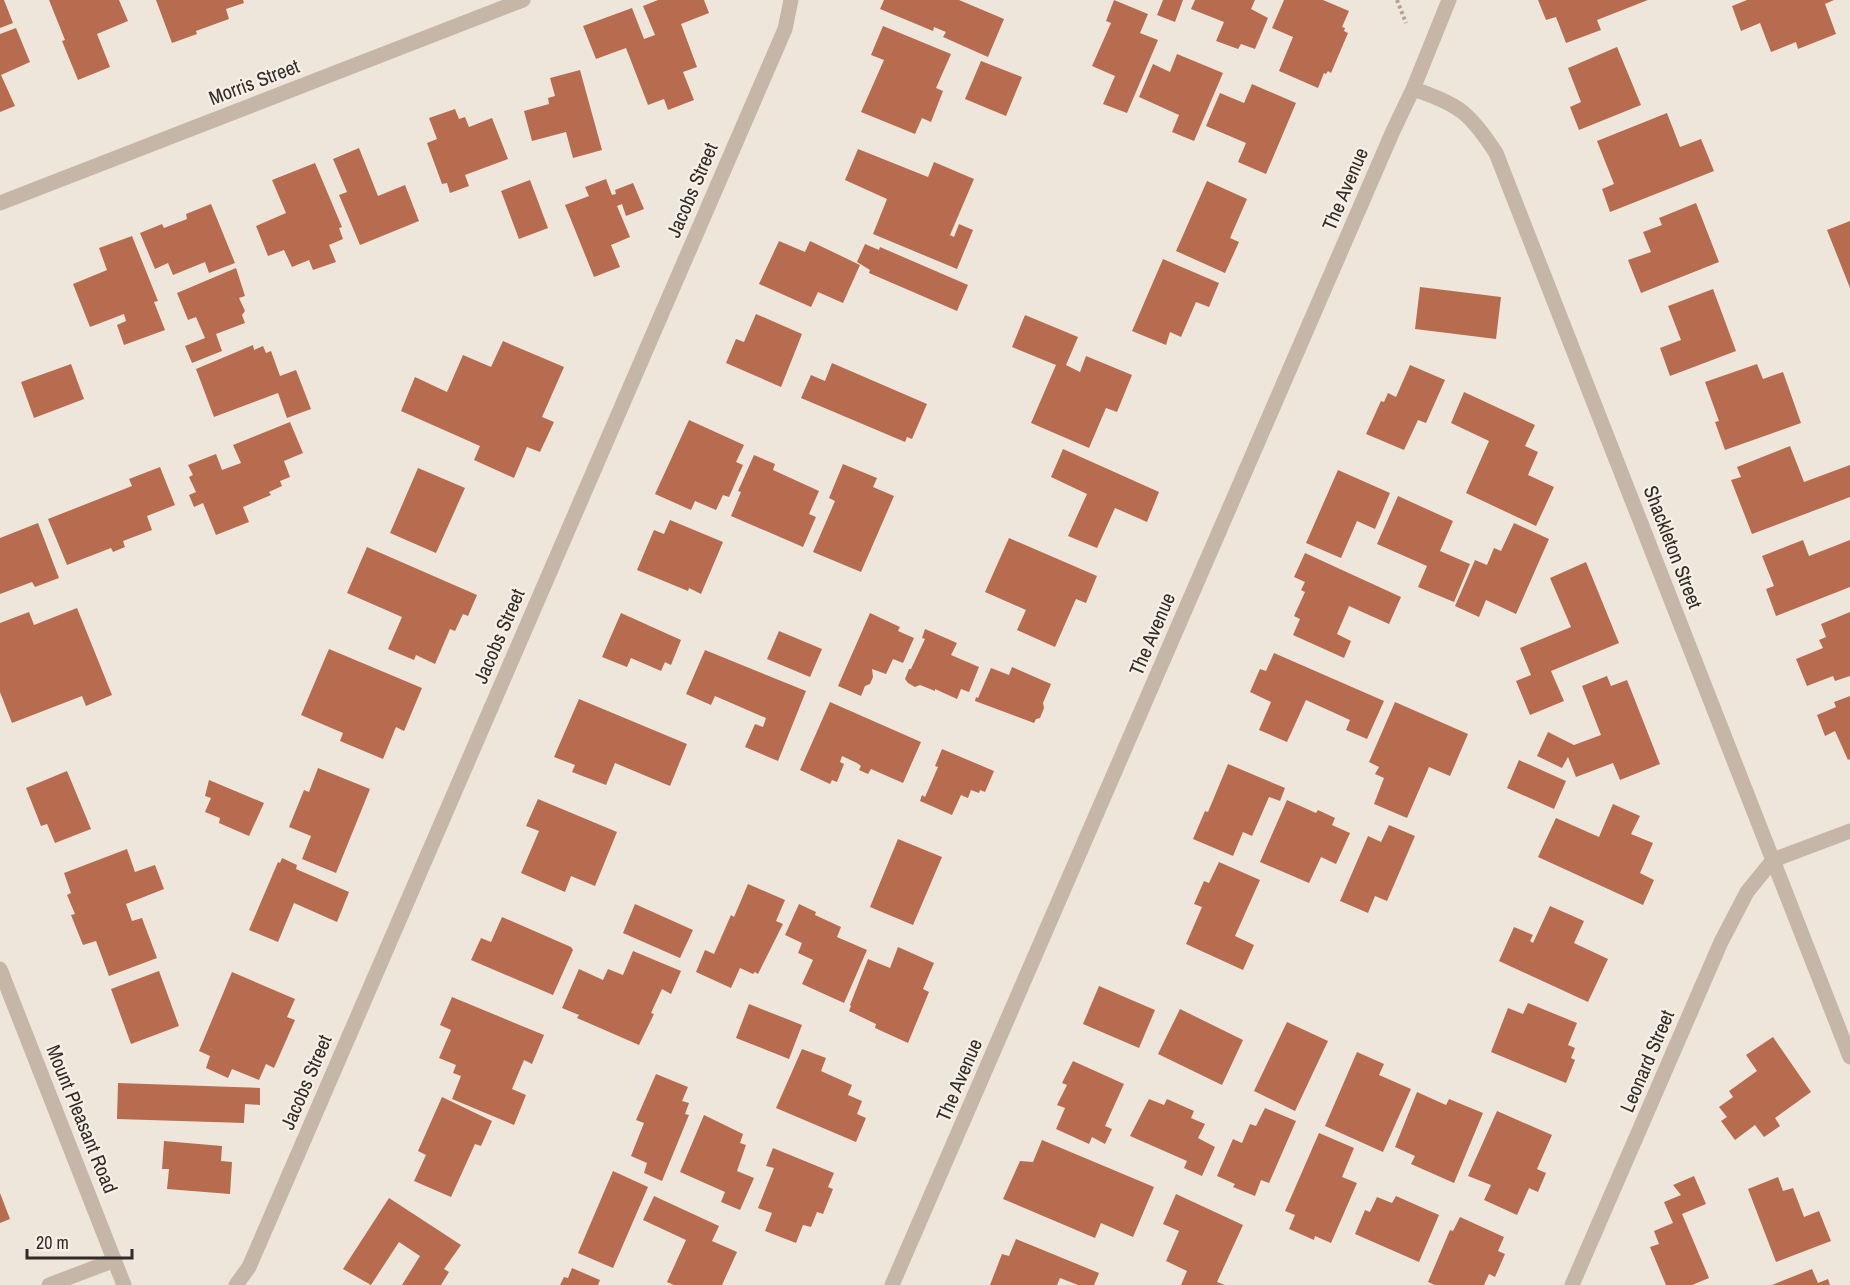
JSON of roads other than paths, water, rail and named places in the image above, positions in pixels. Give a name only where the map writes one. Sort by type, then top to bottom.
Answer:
[{"type":"street","name":"Morris Street","points":[[0,203],[523,0]]},
{"type":"street","name":"Jacobs Street","points":[[236,1285],[249,1267],[259,1245],[771,62],[785,29],[791,0]]},
{"type":"street","name":"The Avenue","points":[[892,1285],[1413,89],[1449,0]]},
{"type":"street","name":"Shackleton Street","points":[[1413,89],[1444,99],[1459,109],[1478,124],[1496,153],[1850,1057]]},
{"type":"street","points":[[1773,861],[1850,831]]},
{"type":"street","name":"Leonard Street","points":[[1572,1285],[1721,942],[1747,892],[1773,861]]},
{"type":"street","name":"Mount Pleasant Road","points":[[0,969],[124,1285]]},
{"type":"street","points":[[49,1285],[115,1260]]}]
